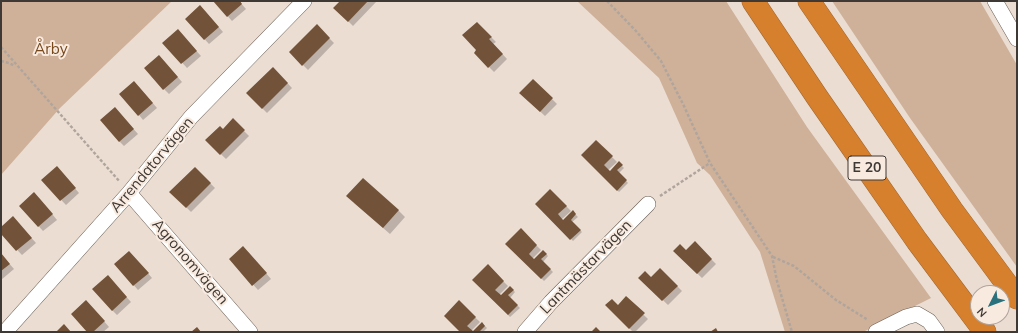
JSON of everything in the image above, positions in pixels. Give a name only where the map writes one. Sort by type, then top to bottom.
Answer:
[{"type":"highway","name":"E 20","points":[[754,1],[822,104],[917,240],[985,332]]},
{"type":"highway","points":[[809,1],[952,210],[1017,298]]},
{"type":"street","name":"Arrendatorvägen","points":[[5,332],[129,193],[191,118],[304,1]]},
{"type":"street","points":[[995,1],[1017,39]]},
{"type":"street","name":"Agronomvägen","points":[[129,193],[250,332]]},
{"type":"street","name":"Lantmästarvägen","points":[[525,332],[551,302],[648,204]]},
{"type":"street","points":[[879,330],[906,317],[917,314],[929,321],[937,332]]},
{"type":"path","points":[[607,1],[636,31],[661,61],[683,104],[710,163],[772,256],[777,281],[792,332]]},
{"type":"path","points":[[1,47],[129,193]]},
{"type":"path","points":[[1,61],[18,67]]},
{"type":"path","points":[[648,204],[710,163]]},
{"type":"path","points":[[772,256],[794,266],[836,300],[879,330]]},
{"type":"green space","name":"Årby","points":[[1,1],[172,1],[60,108],[1,175]]},
{"type":"green space","points":[[577,1],[726,1],[807,127],[931,298],[863,332],[785,332],[760,252],[710,175],[697,163],[659,78]]},
{"type":"green space","points":[[832,1],[980,1],[1017,65],[1017,267],[910,118]]},
{"type":"building","points":[[213,1],[240,1],[242,4],[227,17]]},
{"type":"building","points":[[340,1],[368,1],[348,22],[333,8]]},
{"type":"building","points":[[200,5],[219,27],[204,40],[185,19]]},
{"type":"building","points":[[477,22],[492,37],[489,39],[503,54],[488,68],[474,53],[476,50],[462,35]]},
{"type":"building","points":[[317,24],[330,38],[302,66],[289,52]]},
{"type":"building","points":[[178,29],[197,51],[181,64],[162,43]]},
{"type":"building","points":[[159,55],[178,77],[163,90],[144,68]]},
{"type":"building","points":[[273,67],[288,83],[262,109],[246,93]]},
{"type":"building","points":[[533,79],[553,98],[540,112],[519,93]]},
{"type":"building","points":[[134,81],[153,103],[138,116],[119,94]]},
{"type":"building","points":[[115,107],[134,129],[119,142],[100,120]]},
{"type":"building","points":[[233,118],[245,130],[220,155],[205,140],[220,126],[223,129]]},
{"type":"building","points":[[596,140],[613,156],[604,165],[610,171],[619,161],[623,165],[617,170],[627,180],[617,191],[581,155]]},
{"type":"building","points":[[57,166],[76,188],[60,201],[41,180]]},
{"type":"building","points":[[195,167],[211,183],[186,208],[169,192]]},
{"type":"building","points":[[363,178],[399,210],[383,228],[346,196]]},
{"type":"building","points":[[550,189],[567,206],[558,214],[563,220],[573,210],[576,214],[571,220],[581,230],[570,240],[535,204]]},
{"type":"building","points":[[34,192],[53,214],[38,227],[19,206]]},
{"type":"building","points":[[13,216],[32,238],[16,251],[1,234],[1,227]]},
{"type":"building","points":[[521,228],[537,245],[529,254],[534,259],[543,250],[547,254],[541,259],[551,269],[541,279],[505,244]]},
{"type":"building","points":[[695,241],[712,259],[697,274],[673,251],[680,244],[686,250]]},
{"type":"building","points":[[243,246],[267,273],[252,286],[229,259]]},
{"type":"building","points":[[129,251],[149,273],[133,286],[114,264]]},
{"type":"building","points":[[1,253],[10,264],[1,271]]},
{"type":"building","points":[[488,264],[504,281],[495,290],[501,295],[510,286],[514,290],[508,295],[518,305],[508,315],[472,280]]},
{"type":"building","points":[[660,268],[678,286],[662,301],[638,278],[645,271],[651,277]]},
{"type":"building","points":[[108,275],[127,297],[112,311],[92,289]]},
{"type":"building","points":[[626,296],[645,313],[629,329],[605,305],[612,299],[618,305]]},
{"type":"building","points":[[86,300],[105,321],[93,332],[87,332],[71,314]]},
{"type":"building","points":[[459,300],[476,317],[467,326],[473,331],[482,322],[485,326],[480,331],[481,332],[460,332],[444,316]]},
{"type":"building","points":[[64,324],[71,332],[56,332]]},
{"type":"building","points":[[197,327],[201,332],[191,332]]},
{"type":"building","points":[[596,327],[601,332],[591,332]]},
{"type":"building","points":[[716,328],[718,332],[710,332]]}]
